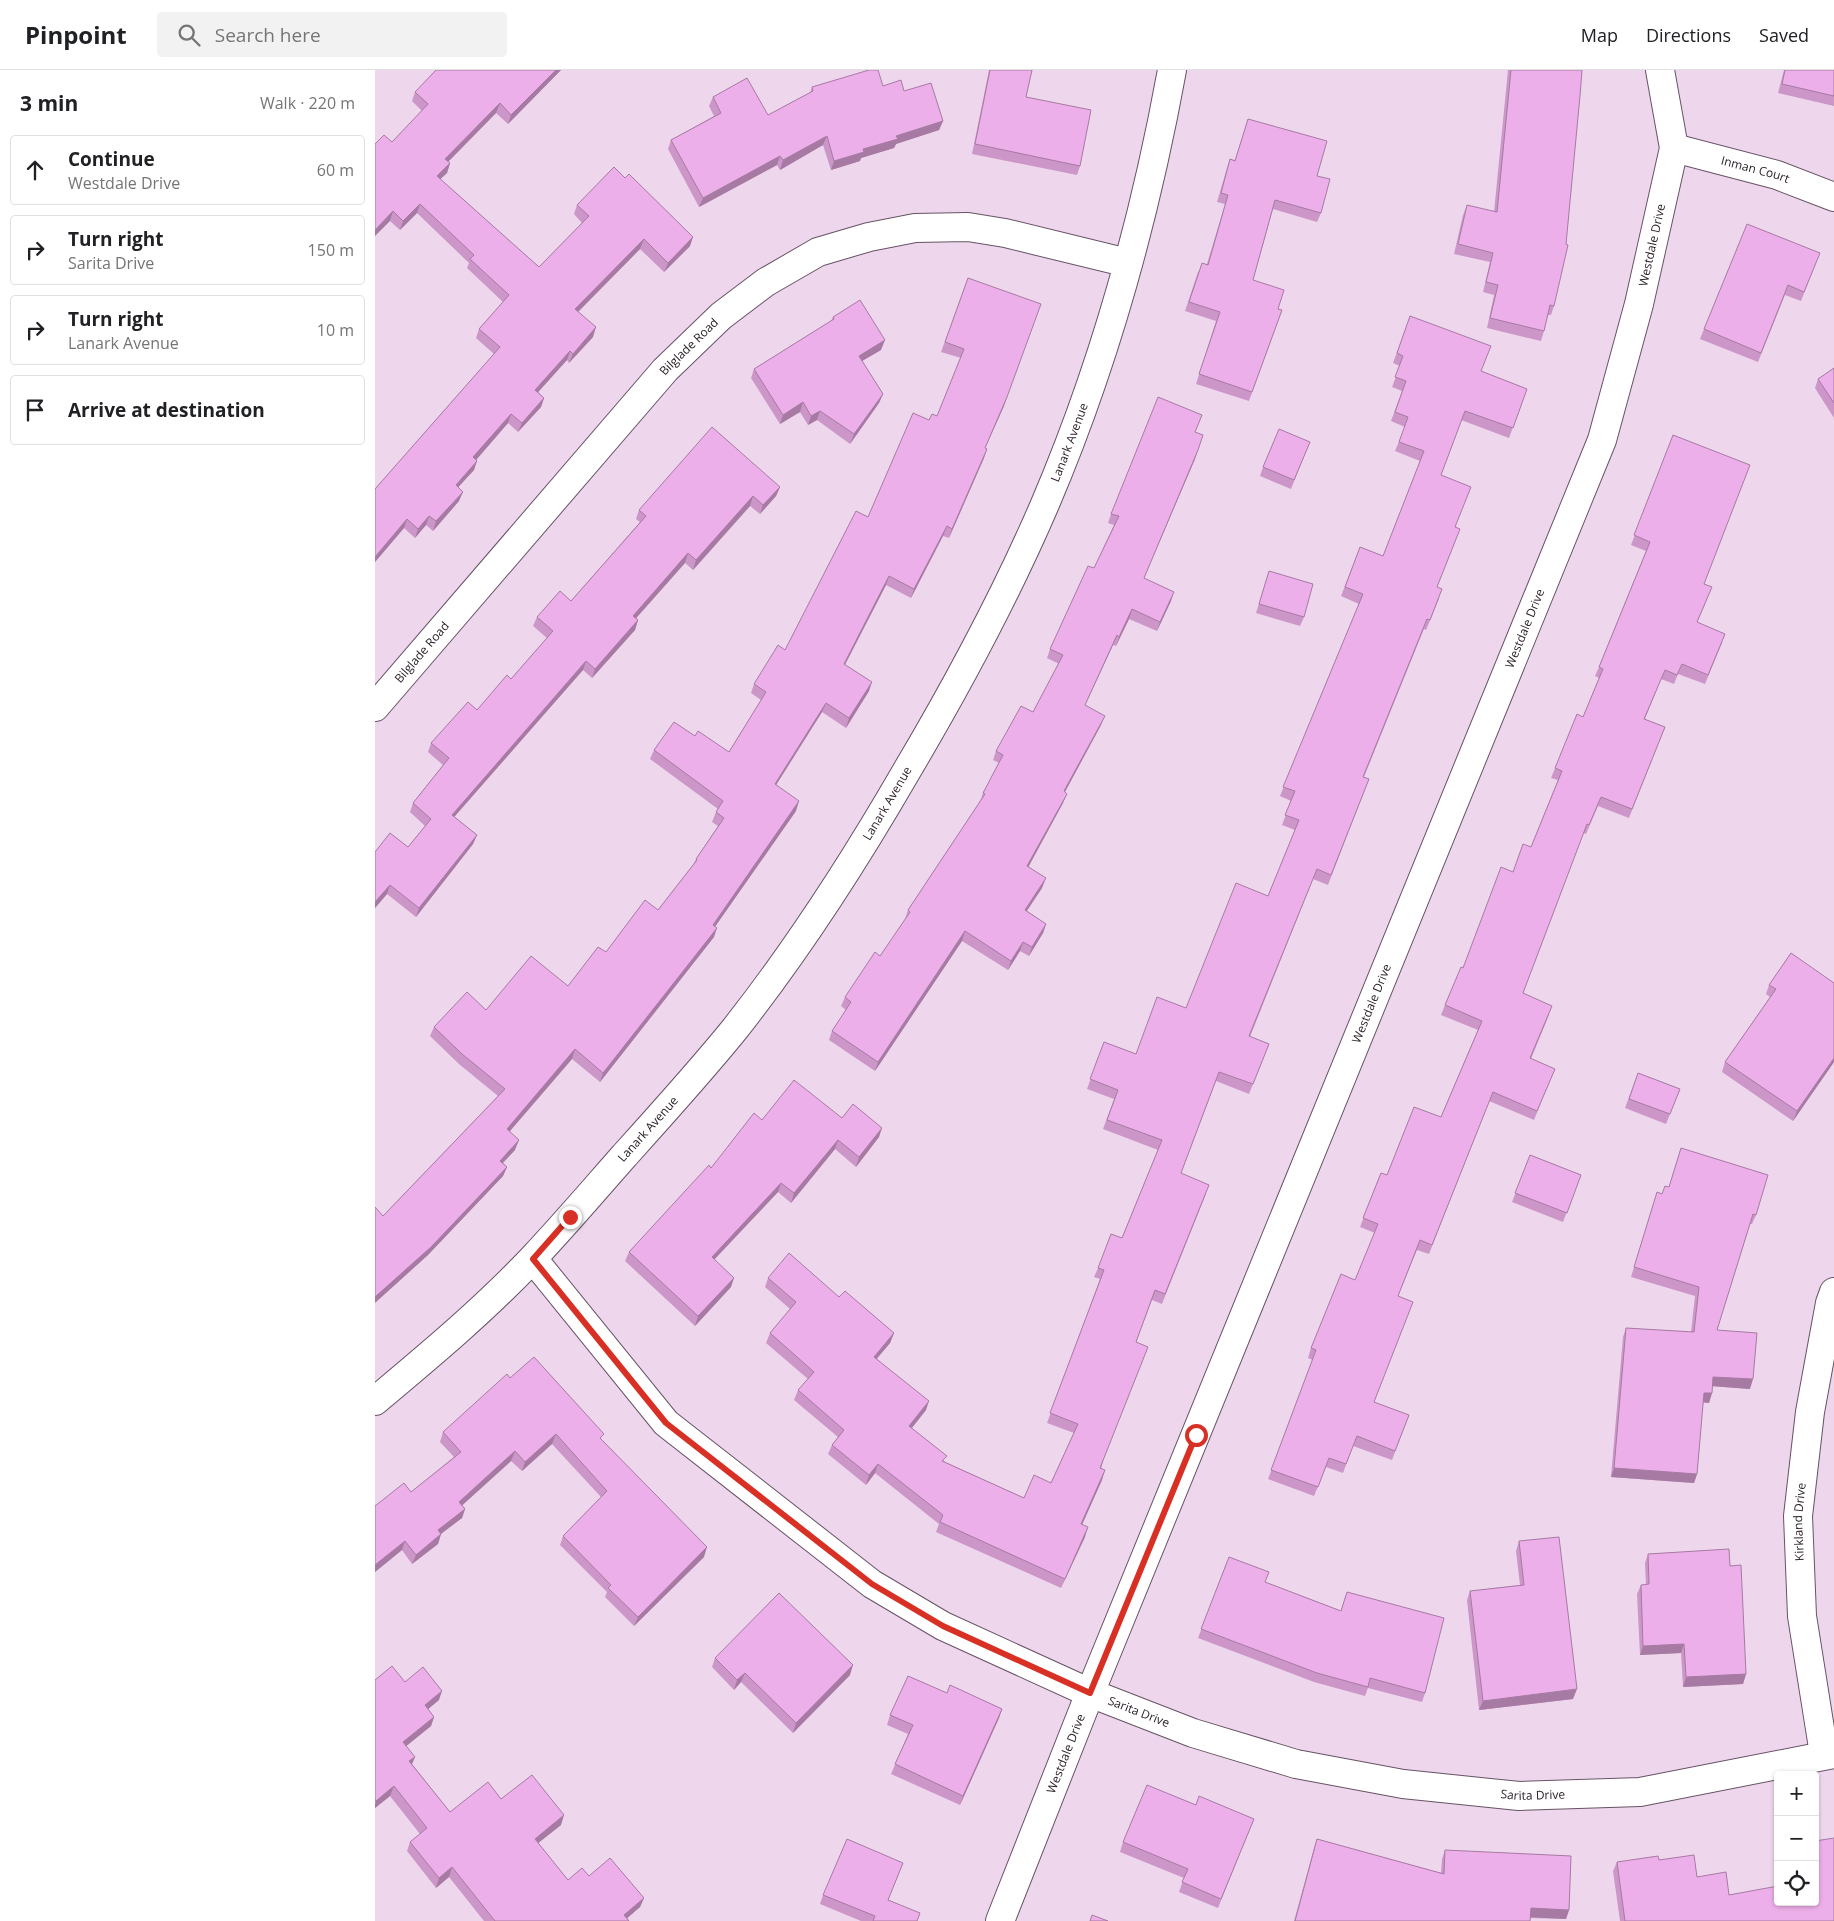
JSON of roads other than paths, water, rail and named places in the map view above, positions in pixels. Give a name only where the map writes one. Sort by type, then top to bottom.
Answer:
[{"type":"street","name":"Lanark Avenue","points":[[375,1401],[441,1346],[533,1259],[733,1031],[783,965],[882,814],[971,658],[1045,504],[1100,359],[1128,263],[1160,138],[1172,70]]},
{"type":"street","name":"Westdale Drive","points":[[1000,1921],[1090,1693],[1602,440],[1639,304],[1674,148],[1660,70]]},
{"type":"street","name":"Inman Court","points":[[1674,148],[1777,175],[1834,197]]},
{"type":"street","name":"Bilglade Road","points":[[375,707],[665,370],[721,316],[766,282],[818,252],[869,237],[915,228],[968,227],[995,231],[1128,263]]},
{"type":"street","name":"Sarita Drive","points":[[533,1259],[666,1423],[872,1584],[943,1626],[1090,1693],[1193,1733],[1296,1764],[1403,1784],[1519,1796],[1640,1792],[1829,1754]]},
{"type":"street","name":"Kirkland Drive","points":[[1829,1754],[1802,1616],[1798,1516],[1811,1412],[1829,1303],[1834,1292]]}]
